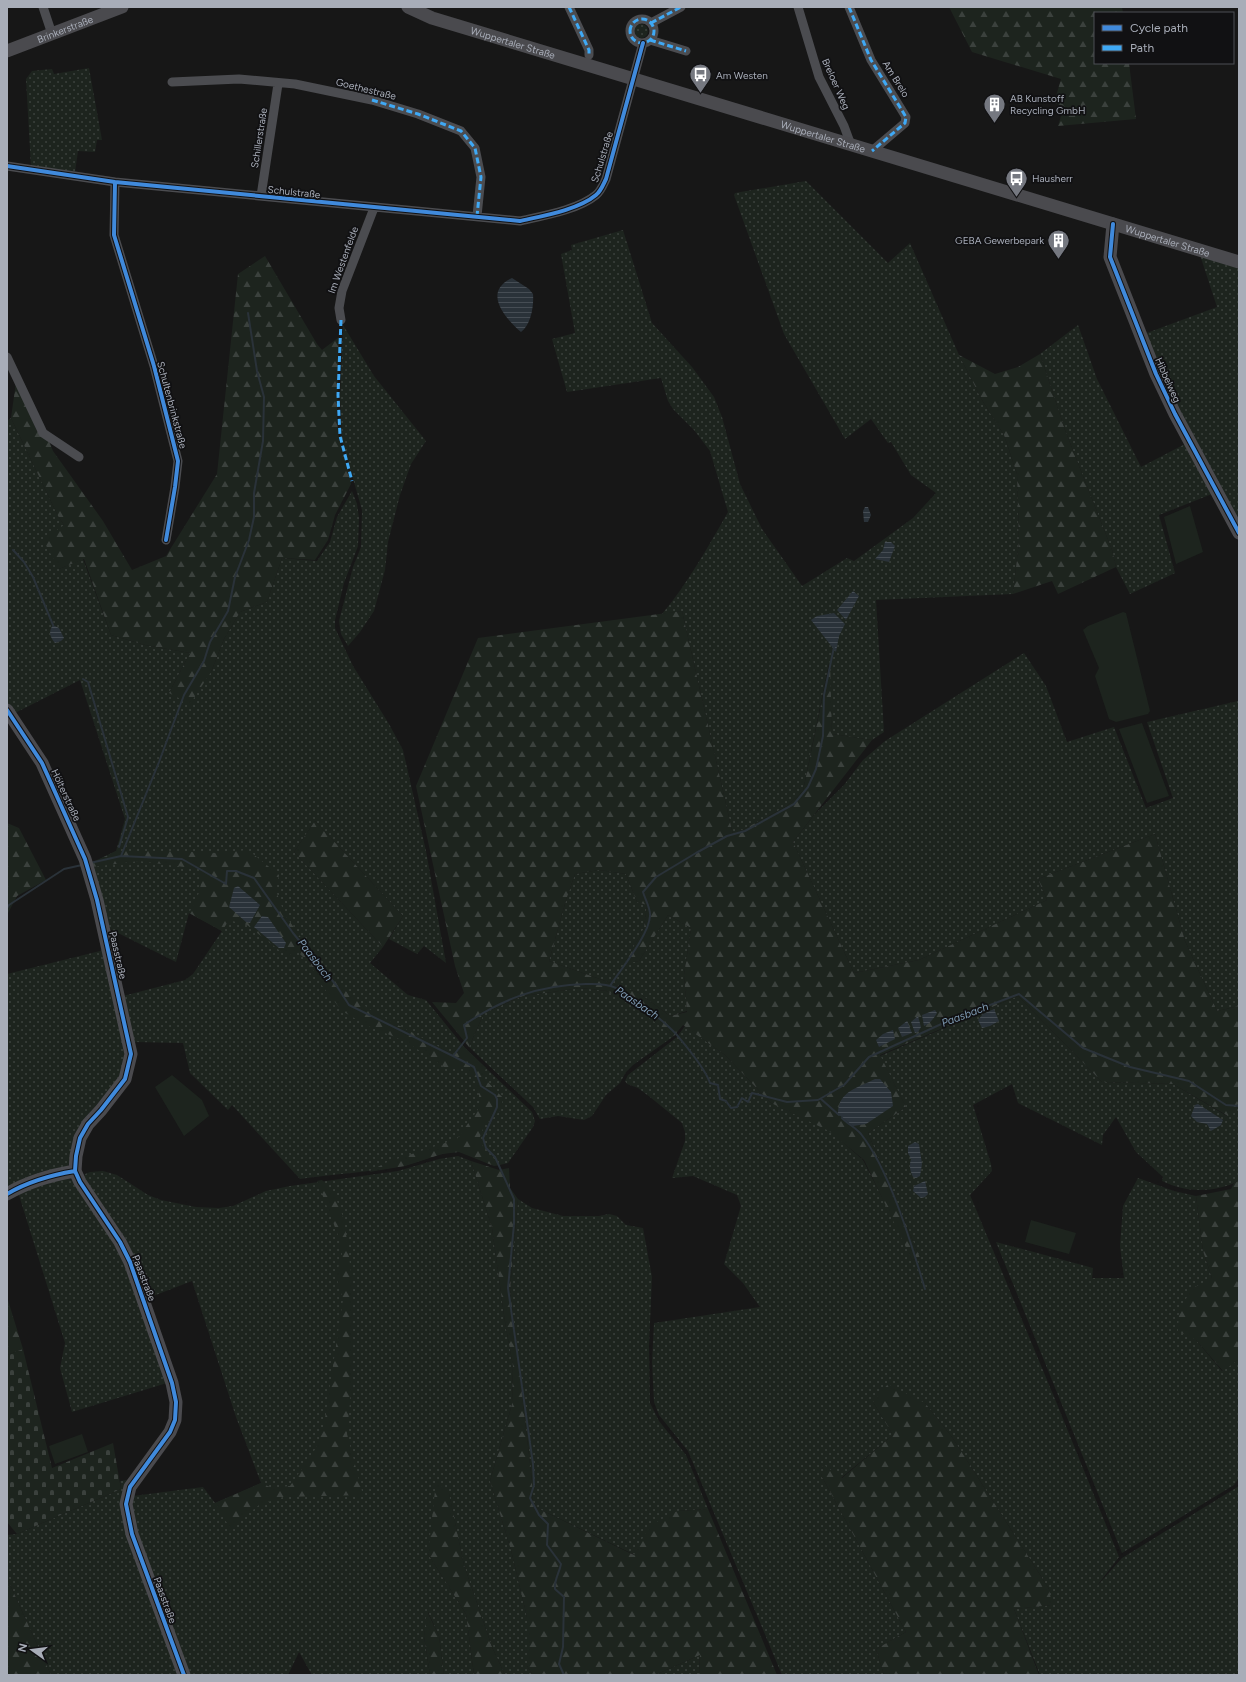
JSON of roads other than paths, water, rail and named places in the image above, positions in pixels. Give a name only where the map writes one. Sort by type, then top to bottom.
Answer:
[{"type":"street","points":[[43,7],[52,34]]},
{"type":"street","name":"Brinkerstraße","points":[[7,51],[122,7]]},
{"type":"street","name":"Wuppertaler Straße","points":[[408,7],[432,18],[1239,262]]},
{"type":"street","points":[[569,7],[589,50],[589,55]]},
{"type":"street","points":[[651,23],[681,7]]},
{"type":"street","name":"Breloer Weg","points":[[798,7],[819,77],[844,126],[851,145]]},
{"type":"street","name":"Am Brelo","points":[[849,7],[871,60],[906,117],[905,123],[872,151]]},
{"type":"street","points":[[633,78],[646,41],[653,35],[651,23],[645,19],[638,19],[632,24],[629,30],[631,37],[636,42],[646,41],[686,51]]},
{"type":"street","name":"Schulstraße","points":[[7,166],[115,182],[520,221],[548,215],[585,202],[596,195],[606,179],[633,78]]},
{"type":"street","name":"Goethestraße","points":[[172,82],[239,79],[278,84],[295,84],[372,100],[418,114],[461,131],[475,148],[481,177],[477,216]]},
{"type":"street","name":"Schillerstraße","points":[[261,196],[278,84]]},
{"type":"street","name":"Schultenbrinkstraße","points":[[115,182],[114,236],[156,374],[178,461],[166,540]]},
{"type":"street","name":"Im Westenfelde","points":[[341,320],[339,308],[342,291],[374,208]]},
{"type":"street","name":"Hibbelweg","points":[[1113,224],[1110,257],[1156,374],[1175,414],[1239,533]]},
{"type":"street","points":[[7,357],[43,433],[79,458]]},
{"type":"street","name":"Hölterstraße","points":[[7,710],[42,763],[87,864]]},
{"type":"street","name":"Paasstraße","points":[[87,864],[97,900],[131,1054],[125,1079],[88,1124],[80,1138],[76,1156],[75,1171],[80,1182],[120,1242],[130,1262],[172,1383],[176,1402],[175,1420],[170,1432],[130,1486],[126,1504],[132,1534],[184,1675]]},
{"type":"street","points":[[7,1194],[22,1185],[52,1174],[75,1171]]},
{"type":"waterway","points":[[121,856],[184,695],[204,661],[210,642],[228,611],[235,577],[249,540],[254,517],[254,493],[263,441],[264,397],[257,371],[248,313]]},
{"type":"waterway","points":[[13,550],[24,562],[33,577],[53,625]]},
{"type":"waterway","points":[[610,986],[634,952],[645,933],[650,913],[643,892],[656,877],[727,836],[745,831],[794,804],[808,787],[816,769],[823,736],[824,695],[834,647]]},
{"type":"waterway","points":[[83,679],[88,682],[128,817],[119,847]]},
{"type":"waterway","name":"Paasbach","points":[[90,863],[121,856],[182,859],[226,884],[227,871],[236,871],[254,878],[293,933],[336,985],[349,1005],[453,1056],[467,1038],[464,1025],[492,1008],[522,995],[552,987],[597,984],[616,988],[630,996],[664,1022],[695,1057],[708,1077],[710,1083],[718,1085],[720,1099],[726,1101],[731,1108],[737,1107],[742,1098],[748,1102],[752,1093],[787,1102],[818,1100],[844,1085],[869,1057],[948,1021],[1019,994],[1083,1048],[1130,1067],[1189,1081],[1226,1105],[1239,1106]]},
{"type":"waterway","name":"Paasbach","points":[[7,908],[9,905],[64,869],[82,865]]},
{"type":"waterway","points":[[453,1056],[474,1067],[481,1086],[495,1095],[497,1099],[497,1107],[483,1138],[486,1148],[495,1157],[514,1199],[514,1224],[508,1288],[533,1464],[534,1485],[530,1498],[539,1515],[548,1524],[547,1545],[561,1564],[555,1589],[564,1597],[563,1647],[559,1664],[564,1675]]},
{"type":"waterway","points":[[821,1099],[839,1115]]},
{"type":"waterway","points":[[842,1118],[861,1134],[872,1149],[881,1167],[899,1208],[925,1289]]},
{"type":"place","name":"Am Westen","points":[[701,94]]},
{"type":"place","name":"AB Kunstoff Recycling GmbH","points":[[995,124]]},
{"type":"place","name":"Hausherr","points":[[1016,198]]},
{"type":"place","name":"GEBA Gewerbepark","points":[[1059,260]]}]
